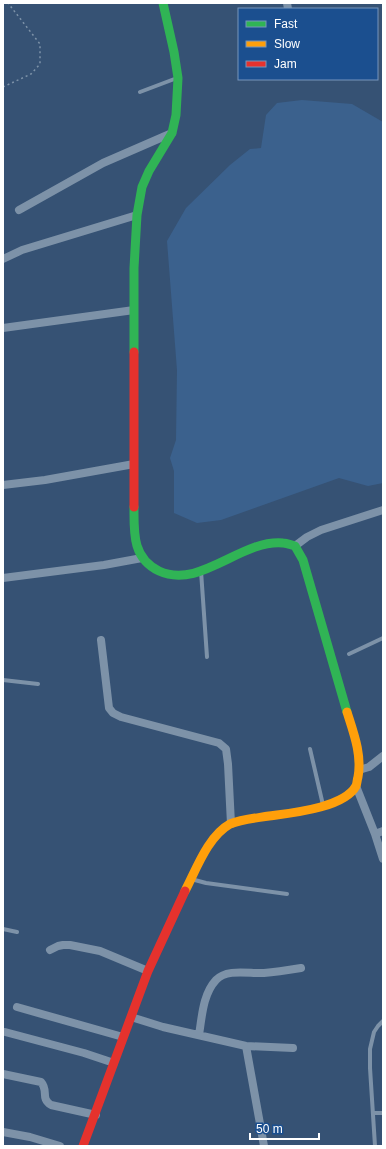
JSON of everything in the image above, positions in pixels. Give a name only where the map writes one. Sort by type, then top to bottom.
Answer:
[{"type":"street","points":[[83,1146],[96,1115],[148,971],[181,898],[206,850],[214,838],[231,824],[250,819],[323,806],[337,801],[348,795],[356,786],[359,770],[358,749],[303,560],[295,546],[284,543],[262,546],[186,576],[171,576],[149,566],[142,558],[138,549],[134,533],[134,268],[137,214],[142,187],[172,133],[176,115],[178,78],[163,3]]},
{"type":"street","points":[[19,210],[103,163],[172,133]]},
{"type":"street","points":[[3,259],[22,250],[137,214]]},
{"type":"street","points":[[3,328],[134,310]]},
{"type":"street","points":[[3,485],[45,480],[134,464]]},
{"type":"street","points":[[295,546],[307,537],[321,530],[383,510]]},
{"type":"street","points":[[3,578],[104,565],[142,558]]},
{"type":"street","points":[[101,640],[109,708],[115,715],[219,743],[226,749],[231,824]]},
{"type":"street","points":[[359,770],[369,767],[383,756]]},
{"type":"street","points":[[356,786],[379,833],[383,858]]},
{"type":"street","points":[[50,950],[58,946],[70,945],[100,951],[148,971]]},
{"type":"street","points":[[199,1035],[205,1000],[217,979],[225,974],[237,972],[260,973],[301,968]]},
{"type":"street","points":[[17,1007],[123,1037]]},
{"type":"street","points":[[131,1018],[246,1046],[293,1048]]},
{"type":"street","points":[[5,1032],[84,1053],[114,1063]]},
{"type":"street","points":[[246,1046],[264,1146]]},
{"type":"street","points":[[3,1074],[41,1082],[45,1088],[45,1099],[47,1103],[51,1105],[96,1115]]},
{"type":"street","points":[[3,1132],[30,1137],[60,1146]]},
{"type":"lane","points":[[140,92],[178,78]]},
{"type":"lane","points":[[201,571],[207,658]]},
{"type":"lane","points":[[349,654],[383,638]]},
{"type":"lane","points":[[3,680],[38,684]]},
{"type":"lane","points":[[310,749],[323,806]]},
{"type":"lane","points":[[191,879],[206,883],[287,894]]},
{"type":"lane","points":[[3,929],[17,932]]},
{"type":"lane","points":[[375,1146],[370,1049],[374,1032],[383,1021]]},
{"type":"lane","points":[[373,1114],[383,1112]]},
{"type":"path","points":[[3,87],[31,74],[40,64],[40,44],[8,3]]},
{"type":"water","points":[[302,100],[352,104],[383,122],[383,483],[368,486],[339,478],[221,520],[197,523],[174,513],[174,471],[170,458],[176,440],[177,370],[167,241],[186,208],[230,165],[250,149],[261,148],[266,115],[277,103]]},
{"type":"traffic: fast","points":[[134,352],[134,268],[137,215],[142,187],[149,171],[172,133],[176,115],[178,78],[163,3]]},
{"type":"traffic: fast","points":[[134,507],[134,526],[136,544],[139,552],[150,566],[159,571],[174,575],[190,574],[252,548],[267,544],[284,543],[295,546],[303,560],[347,712]]},
{"type":"traffic: slow","points":[[185,891],[209,845],[222,829],[230,824],[244,820],[316,808],[340,800],[350,793],[356,785],[359,761],[357,744],[347,712]]},
{"type":"traffic: jam","points":[[134,352],[134,507]]},
{"type":"traffic: jam","points":[[83,1146],[148,971],[185,891]]}]
